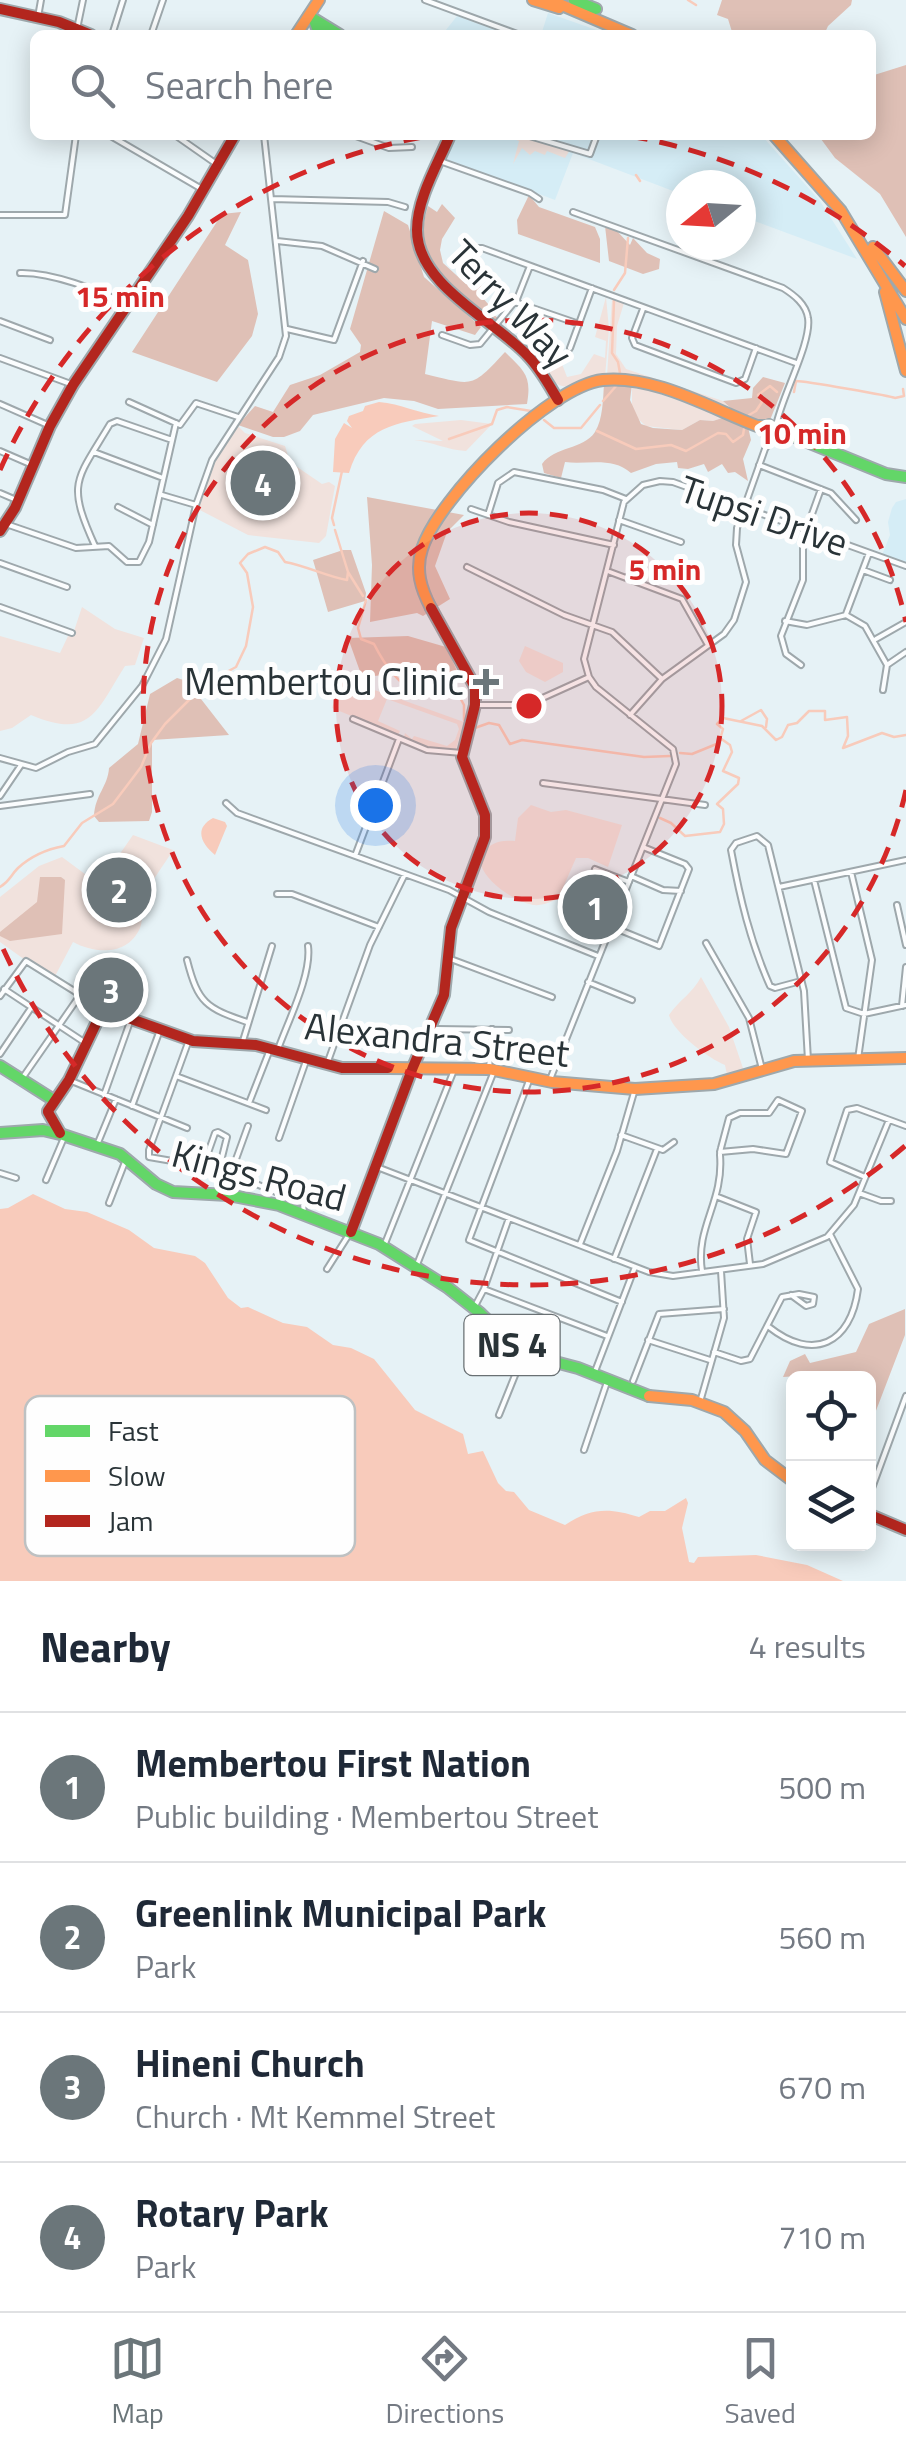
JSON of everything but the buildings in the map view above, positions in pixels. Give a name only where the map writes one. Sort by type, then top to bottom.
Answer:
[{"type":"main road","points":[[301,30],[313,21],[320,0]]},
{"type":"main road","points":[[532,0],[610,25]]},
{"type":"main road","points":[[550,0],[621,30]]},
{"type":"main road","points":[[574,0],[637,30]]},
{"type":"main road","points":[[0,10],[77,29]]},
{"type":"main road","points":[[313,21],[324,30]]},
{"type":"main road","points":[[313,21],[330,30]]},
{"type":"main road","points":[[3,528],[73,385],[204,190],[229,140]]},
{"type":"main road","name":"Terry Way","points":[[448,140],[419,217],[420,254],[431,272],[530,358],[558,400]]},
{"type":"main road","points":[[779,140],[822,185],[906,292]]},
{"type":"main road","points":[[789,140],[836,192],[906,302]]},
{"type":"main road","points":[[870,248],[906,319]]},
{"type":"main road","points":[[870,248],[906,372]]},
{"type":"main road","points":[[351,1232],[444,995],[452,928],[484,841],[484,811],[464,768],[462,754],[476,706],[472,680],[422,586],[418,566],[429,533],[468,479],[558,400],[583,386],[605,380],[624,380],[658,389],[886,474],[906,477]]},
{"type":"main road","points":[[44,1130],[48,1112],[69,1080],[103,1009]]},
{"type":"main road","name":"Alexandra Street","points":[[103,1009],[189,1040],[242,1044],[326,1066],[492,1070],[548,1082],[635,1090],[694,1087],[808,1060],[906,1058]]},
{"type":"main road","points":[[95,1024],[125,1017]]},
{"type":"main road","points":[[1,1071],[56,1096]]},
{"type":"main road","points":[[48,1112],[62,1134]]},
{"type":"main road","name":"Kings Road","points":[[0,1132],[44,1130],[62,1134],[127,1158],[156,1184],[173,1192],[228,1195],[280,1204],[384,1246],[474,1308],[523,1353],[594,1374],[641,1394],[700,1402],[730,1416],[765,1460],[786,1476]]},
{"type":"main road","points":[[876,1517],[906,1530]]},
{"type":"street","points":[[0,10],[1,0]]},
{"type":"street","points":[[38,17],[41,0]]},
{"type":"street","points":[[77,29],[83,0]]},
{"type":"street","points":[[114,30],[123,0]]},
{"type":"street","points":[[154,30],[163,0]]},
{"type":"street","points":[[425,0],[506,30]]},
{"type":"street","points":[[0,215],[66,214],[75,140]]},
{"type":"street","points":[[118,140],[204,190]]},
{"type":"street","points":[[182,140],[219,165]]},
{"type":"street","points":[[0,758],[39,768],[68,752],[95,744],[142,686],[166,639],[196,506],[219,446],[281,354],[287,328],[265,140]]},
{"type":"street","points":[[368,140],[390,148],[412,147]]},
{"type":"street","points":[[543,140],[590,154],[595,140]]},
{"type":"street","points":[[440,160],[539,199]]},
{"type":"street","points":[[272,199],[388,202],[406,207]]},
{"type":"street","points":[[573,212],[791,293],[808,316],[808,334],[736,538],[746,576],[744,594],[729,629],[662,679],[630,715]]},
{"type":"street","points":[[277,241],[314,243],[375,269]]},
{"type":"street","points":[[468,248],[480,248],[796,362]]},
{"type":"street","points":[[287,328],[334,340],[363,261]]},
{"type":"street","points":[[442,335],[476,346],[516,302],[530,266]]},
{"type":"street","points":[[20,273],[89,288],[126,304]]},
{"type":"street","points":[[570,348],[592,288]]},
{"type":"street","points":[[516,302],[579,324]]},
{"type":"street","points":[[644,307],[632,338],[635,345],[736,383],[744,380],[756,348]]},
{"type":"street","points":[[0,321],[50,340]]},
{"type":"street","points":[[0,358],[73,385]]},
{"type":"street","points":[[129,402],[176,423],[184,423],[196,403],[238,417]]},
{"type":"street","points":[[0,404],[50,426]]},
{"type":"street","points":[[94,546],[76,499],[80,477],[114,421],[172,440]]},
{"type":"street","points":[[3,528],[76,548],[111,547],[127,562],[138,563],[145,556],[176,423]]},
{"type":"street","points":[[0,451],[34,466]]},
{"type":"street","points":[[94,452],[164,478]]},
{"type":"street","points":[[759,465],[821,488],[838,498],[856,520]]},
{"type":"street","points":[[488,515],[498,483],[514,472],[604,490],[626,500]]},
{"type":"street","name":"Tupsi Drive","points":[[588,676],[584,655],[619,520],[626,500],[643,485],[664,481],[906,566]]},
{"type":"street","points":[[801,666],[788,656],[781,636],[803,580],[806,530],[821,488]]},
{"type":"street","points":[[0,493],[18,501]]},
{"type":"street","points":[[160,494],[196,506]]},
{"type":"street","points":[[118,508],[152,525]]},
{"type":"street","points":[[471,509],[614,545]]},
{"type":"street","points":[[619,520],[681,542]]},
{"type":"street","points":[[846,615],[869,553]]},
{"type":"street","points":[[0,564],[67,587]]},
{"type":"street","points":[[468,567],[564,615],[617,635],[662,679]]},
{"type":"street","points":[[863,570],[890,580]]},
{"type":"street","points":[[608,572],[680,597],[689,606],[708,645]]},
{"type":"street","points":[[0,607],[72,634]]},
{"type":"street","points":[[785,620],[804,625],[846,615],[864,625],[887,665],[883,690]]},
{"type":"street","points":[[874,641],[906,622]]},
{"type":"street","points":[[887,665],[906,652]]},
{"type":"street","points":[[476,706],[527,705],[588,676],[676,754],[662,800],[548,1082]]},
{"type":"street","points":[[352,719],[430,751],[462,754]]},
{"type":"street","points":[[355,856],[399,739]]},
{"type":"street","points":[[0,796],[20,766]]},
{"type":"street","points":[[543,783],[705,805]]},
{"type":"street","points":[[0,806],[90,794]]},
{"type":"street","points":[[226,803],[234,812],[405,874],[598,956]]},
{"type":"street","points":[[802,981],[770,986],[749,938],[732,847],[755,836],[769,846],[802,981],[808,1060]]},
{"type":"street","points":[[610,926],[659,946],[688,866],[643,847]]},
{"type":"street","points":[[779,887],[906,860]]},
{"type":"street","points":[[595,869],[663,890],[681,891]]},
{"type":"street","points":[[851,872],[872,960],[858,1060]]},
{"type":"street","points":[[326,1066],[379,927],[405,874]]},
{"type":"street","points":[[814,880],[844,1005],[850,1012],[864,1014],[904,1006],[906,967]]},
{"type":"street","points":[[276,894],[292,894],[379,927]]},
{"type":"street","points":[[897,905],[906,945]]},
{"type":"street","points":[[706,943],[747,1014],[762,1069]]},
{"type":"street","points":[[242,1044],[272,946]]},
{"type":"street","points":[[248,1103],[304,976],[310,956],[308,946]]},
{"type":"street","points":[[448,958],[552,997]]},
{"type":"street","points":[[186,960],[196,990],[208,1006],[247,1022]]},
{"type":"street","points":[[0,996],[25,962],[103,1009]]},
{"type":"street","points":[[588,982],[632,1000]]},
{"type":"street","points":[[4,989],[86,1043]]},
{"type":"street","points":[[21,1080],[79,996]]},
{"type":"street","points":[[0,1054],[32,1008]]},
{"type":"street","points":[[104,1094],[125,1017]]},
{"type":"street","points":[[132,1106],[160,1029]]},
{"type":"street","points":[[436,1030],[509,1030]]},
{"type":"street","points":[[416,1266],[492,1070],[492,1030]]},
{"type":"street","points":[[189,1040],[149,1150],[150,1158],[231,1173],[303,1203],[304,1214]]},
{"type":"street","points":[[278,1138],[306,1061]]},
{"type":"street","points":[[384,1246],[454,1068]]},
{"type":"street","points":[[176,1076],[266,1110]]},
{"type":"street","points":[[530,1078],[469,1240],[622,1302]]},
{"type":"street","points":[[69,1080],[187,1128]]},
{"type":"street","points":[[580,1244],[635,1090]]},
{"type":"street","points":[[97,1146],[116,1100]]},
{"type":"street","points":[[702,1272],[700,1244],[718,1197],[722,1175],[720,1152],[730,1117],[768,1113],[778,1100],[798,1108],[802,1114],[786,1154],[755,1149],[720,1152]]},
{"type":"street","points":[[865,1178],[830,1162],[846,1112],[854,1108],[906,1126]]},
{"type":"street","points":[[376,1167],[662,1276],[774,1261],[830,1234],[859,1193],[889,1120]]},
{"type":"street","points":[[231,1173],[248,1126]]},
{"type":"street","points":[[203,1166],[218,1132],[227,1138],[218,1169]]},
{"type":"street","points":[[46,1180],[62,1134]]},
{"type":"street","points":[[621,1135],[657,1149],[665,1150],[674,1142]]},
{"type":"street","points":[[614,1259],[657,1149]]},
{"type":"street","points":[[109,1203],[127,1158]]},
{"type":"street","points":[[0,1172],[16,1178]]},
{"type":"street","points":[[859,1193],[881,1201],[892,1200]]},
{"type":"street","points":[[718,1197],[756,1212],[746,1240],[750,1266]]},
{"type":"street","points":[[474,1308],[510,1218]]},
{"type":"street","points":[[327,1269],[351,1232]]},
{"type":"street","points":[[768,1327],[792,1344],[810,1346],[832,1339],[847,1326],[858,1289],[830,1234]]},
{"type":"street","points":[[594,1374],[635,1267]]},
{"type":"street","points":[[700,1402],[724,1309],[721,1270]]},
{"type":"street","points":[[484,1289],[608,1336]]},
{"type":"street","points":[[714,1352],[750,1360],[780,1299],[791,1295]]},
{"type":"street","points":[[633,1381],[659,1314],[724,1309]]},
{"type":"street","points":[[542,1347],[553,1316]]},
{"type":"street","points":[[648,1340],[711,1360]]},
{"type":"street","points":[[499,1415],[523,1353]]},
{"type":"street","points":[[584,1450],[608,1380]]},
{"type":"street","points":[[876,1477],[906,1396]]},
{"type":"shaded area","points":[[722,0],[852,0],[826,30],[731,30],[728,19],[717,15]]},
{"type":"shaded area","points":[[548,13],[596,30],[543,30]]},
{"type":"shaded area","points":[[457,16],[497,30],[446,30]]},
{"type":"shaded area","points":[[906,65],[906,237],[880,194],[835,158],[822,140],[876,140],[876,74]]},
{"type":"shaded area","points":[[452,140],[765,140],[820,201],[857,259],[756,222],[756,170],[666,170],[666,188],[573,153],[555,200],[446,159]]},
{"type":"shaded area","points":[[535,140],[570,150],[565,158],[547,151],[545,155],[535,151],[530,155],[522,148],[513,164],[519,141]]},
{"type":"shaded area","points":[[529,195],[539,207],[595,227],[600,239],[600,263],[518,234],[517,220]]},
{"type":"shaded area","points":[[442,204],[455,218],[442,239],[443,263],[466,284],[484,286],[482,297],[495,312],[496,321],[447,284],[428,259],[424,227],[428,206],[437,212]]},
{"type":"shaded area","points":[[384,211],[408,225],[424,277],[481,327],[475,335],[432,321],[425,374],[470,381],[505,352],[525,374],[527,404],[438,409],[414,401],[384,398],[313,415],[300,431],[284,437],[238,425],[255,406],[273,412],[290,385],[320,375],[360,352],[361,345],[350,329]]},
{"type":"shaded area","points":[[241,212],[225,245],[248,260],[258,314],[252,336],[217,382],[132,352],[222,214]]},
{"type":"shaded area","points":[[605,226],[617,231],[630,245],[633,238],[647,253],[660,259],[659,269],[643,274],[609,261]]},
{"type":"shaded area","points":[[606,297],[609,329],[605,377],[569,386],[556,383],[541,367],[548,363],[554,370],[562,364],[567,377],[581,374],[594,354],[605,358],[606,341],[595,337]]},
{"type":"shaded area","points":[[612,299],[624,303],[617,326],[616,354],[626,369],[723,401],[734,412],[645,381],[607,376]]},
{"type":"shaded area","points":[[763,377],[785,383],[770,420],[745,417],[723,401],[752,398],[753,388]]},
{"type":"shaded area","points":[[604,384],[632,384],[630,400],[641,424],[653,428],[682,430],[700,420],[725,417],[748,427],[751,440],[743,459],[748,481],[735,472],[728,473],[722,464],[708,472],[704,464],[688,469],[678,468],[677,462],[631,473],[608,463],[565,462],[561,478],[544,473],[542,464],[548,458],[595,432]]},
{"type":"shaded area","points":[[632,384],[725,417],[700,420],[682,430],[646,426],[632,406]]},
{"type":"shaded area","points":[[379,402],[439,416],[383,430],[363,445],[349,473],[333,472],[335,439],[344,423],[352,428],[347,421],[349,416]]},
{"type":"shaded area","points":[[461,420],[492,424],[466,451],[414,440],[443,441],[412,426],[415,424]]},
{"type":"shaded area","points":[[234,422],[245,433],[285,446],[290,462],[322,484],[329,482],[335,486],[326,536],[319,543],[248,535],[194,507]]},
{"type":"shaded area","points":[[367,497],[464,515],[447,532],[435,566],[450,599],[423,616],[417,613],[370,622],[372,565]]},
{"type":"shaded area","points":[[906,499],[906,563],[882,555],[890,535],[892,508]]},
{"type":"shaded area","points":[[351,550],[366,593],[365,601],[328,612],[313,560]]},
{"type":"shaded area","points":[[82,607],[115,629],[144,638],[135,665],[125,666],[98,708],[79,723],[51,722],[31,715],[0,731],[0,636],[60,653],[69,634],[73,634]]},
{"type":"shaded area","points":[[408,636],[446,647],[459,675],[438,688],[420,672],[362,677],[348,638]]},
{"type":"shaded area","points":[[525,646],[563,663],[563,672],[545,682],[526,672],[519,661]]},
{"type":"shaded area","points":[[177,678],[187,681],[229,735],[152,740],[149,821],[99,822],[94,816],[95,809],[109,768],[138,744],[150,694]]},
{"type":"shaded area","points":[[341,678],[464,722],[456,749],[430,747],[404,737],[405,733],[412,739],[414,736],[447,746],[455,740],[457,724],[387,699],[378,721],[400,731],[398,735],[332,708]]},
{"type":"shaded area","points":[[531,805],[622,825],[608,867],[588,858],[576,858],[558,899],[546,904],[518,900],[489,878],[481,865],[492,845],[515,841],[518,818]]},
{"type":"shaded area","points":[[213,818],[227,826],[215,855],[206,846],[201,832]]},
{"type":"shaded area","points":[[133,835],[173,850],[147,891],[140,928],[128,944],[101,950],[73,942],[53,980],[0,942],[0,897],[39,866],[62,857],[93,880],[103,878]]},
{"type":"shaded area","points":[[40,877],[65,880],[62,934],[10,941],[0,936],[37,902]]},
{"type":"shaded area","points":[[701,977],[729,1027],[745,1074],[728,1080],[725,1065],[692,1044],[672,1022],[669,1015]]},
{"type":"shaded area","points":[[33,1194],[129,1230],[154,1248],[195,1256],[205,1263],[228,1298],[241,1308],[307,1327],[333,1345],[374,1359],[415,1410],[463,1434],[468,1454],[483,1451],[498,1483],[506,1491],[514,1492],[529,1510],[565,1525],[601,1511],[639,1517],[650,1511],[665,1511],[686,1498],[682,1528],[689,1562],[694,1563],[698,1557],[756,1555],[807,1565],[843,1581],[0,1581],[0,1209]]},
{"type":"shaded area","points":[[905,1309],[905,1335],[876,1411],[876,1371],[786,1371],[783,1377],[790,1361],[805,1354],[810,1363],[856,1352],[869,1324]]},
{"type":"waterway","points":[[688,0],[696,5]]},
{"type":"waterway","points":[[636,175],[640,181]]},
{"type":"waterway","points":[[614,290],[625,273],[628,238]]},
{"type":"waterway","points":[[614,301],[612,353],[620,373]]},
{"type":"waterway","points":[[794,392],[796,381],[895,398],[904,396],[903,389]]},
{"type":"waterway","points":[[603,401],[617,385]]},
{"type":"waterway","points":[[749,415],[762,402],[758,395],[770,386],[777,392]]},
{"type":"waterway","points":[[544,420],[554,428],[581,428],[600,405]]},
{"type":"waterway","points":[[449,439],[492,424],[497,410],[507,407],[531,411]]},
{"type":"waterway","points":[[597,431],[636,449],[671,445],[686,451],[718,433],[726,434],[733,442],[743,435],[744,429]]},
{"type":"waterway","points":[[334,525],[332,518],[342,471]]},
{"type":"waterway","points":[[335,530],[348,572],[363,596]]},
{"type":"waterway","points":[[0,887],[23,864],[64,846],[82,823],[113,804],[141,767],[165,724],[206,683],[236,667],[246,646],[253,607],[247,573],[240,563],[248,554],[265,547],[278,552],[285,562],[347,580],[348,572]]},
{"type":"waterway","points":[[366,600],[358,628],[361,639],[374,644],[388,667],[408,687],[424,693],[457,692],[464,705],[464,720]]},
{"type":"waterway","points":[[741,721],[761,710],[767,719],[766,727]]},
{"type":"waterway","points":[[680,753],[692,754],[719,743],[723,729],[717,724],[723,718],[762,726],[776,740],[788,725],[797,723],[809,711],[825,711],[825,720],[847,717],[848,736],[843,748],[882,733],[906,735]]},
{"type":"waterway","points":[[472,729],[489,723],[499,725],[510,744],[522,740],[644,757],[670,756]]},
{"type":"waterway","points":[[660,818],[685,836],[720,832],[723,809],[717,804],[738,784],[739,778],[723,771],[732,752],[730,745],[720,738]]},
{"type":"traffic: fast","points":[[574,0],[596,9]]},
{"type":"traffic: fast","points":[[309,16],[332,30]]},
{"type":"traffic: fast","points":[[313,18],[321,30]]},
{"type":"traffic: fast","points":[[769,425],[765,431],[769,437],[784,436]]},
{"type":"traffic: fast","points":[[778,430],[886,474],[906,477]]},
{"type":"traffic: fast","points":[[0,1066],[52,1099]]},
{"type":"traffic: fast","points":[[0,1133],[43,1130],[60,1134],[120,1154],[156,1184],[173,1192],[228,1195],[279,1205],[379,1244],[447,1287],[521,1353],[578,1368],[649,1396]]},
{"type":"traffic: slow","points":[[299,30],[319,0]]},
{"type":"traffic: slow","points":[[533,0],[559,8]]},
{"type":"traffic: slow","points":[[550,0],[620,30]]},
{"type":"traffic: slow","points":[[778,140],[841,211],[906,319]]},
{"type":"traffic: slow","points":[[873,247],[906,291]]},
{"type":"traffic: slow","points":[[885,292],[906,371]]},
{"type":"traffic: slow","points":[[431,608],[422,587],[419,564],[432,527],[498,448],[554,402],[580,387],[603,380],[642,383],[682,394],[757,426],[768,426]]},
{"type":"traffic: slow","points":[[388,1068],[489,1069],[552,1082],[635,1089],[714,1084],[794,1061],[906,1058]]},
{"type":"traffic: slow","points":[[649,1396],[692,1400],[724,1412],[745,1431],[765,1460],[786,1476]]},
{"type":"traffic: jam","points":[[0,9],[79,30]]},
{"type":"traffic: jam","points":[[0,531],[15,508],[50,426],[73,385],[188,216],[232,140]]},
{"type":"traffic: jam","points":[[448,140],[420,206],[420,250],[443,284],[532,360],[558,400]]},
{"type":"traffic: jam","points":[[351,1232],[444,995],[451,928],[485,837],[485,815],[462,757],[475,705],[475,687],[431,608]]},
{"type":"traffic: jam","points":[[48,1111],[69,1080],[103,1009],[193,1041],[256,1045],[342,1068],[388,1068]]},
{"type":"traffic: jam","points":[[48,1112],[60,1133]]},
{"type":"traffic: jam","points":[[876,1517],[906,1530]]},
{"type":"place","name":"Rotary Park","points":[[263,483]]},
{"type":"place","name":"Membertou Clinic","points":[[486,682]]},
{"type":"place","name":"Greenlink Municipal Park","points":[[119,890]]},
{"type":"place","name":"Membertou First Nation","points":[[595,907]]},
{"type":"place","name":"Hineni Church","points":[[111,990]]}]
